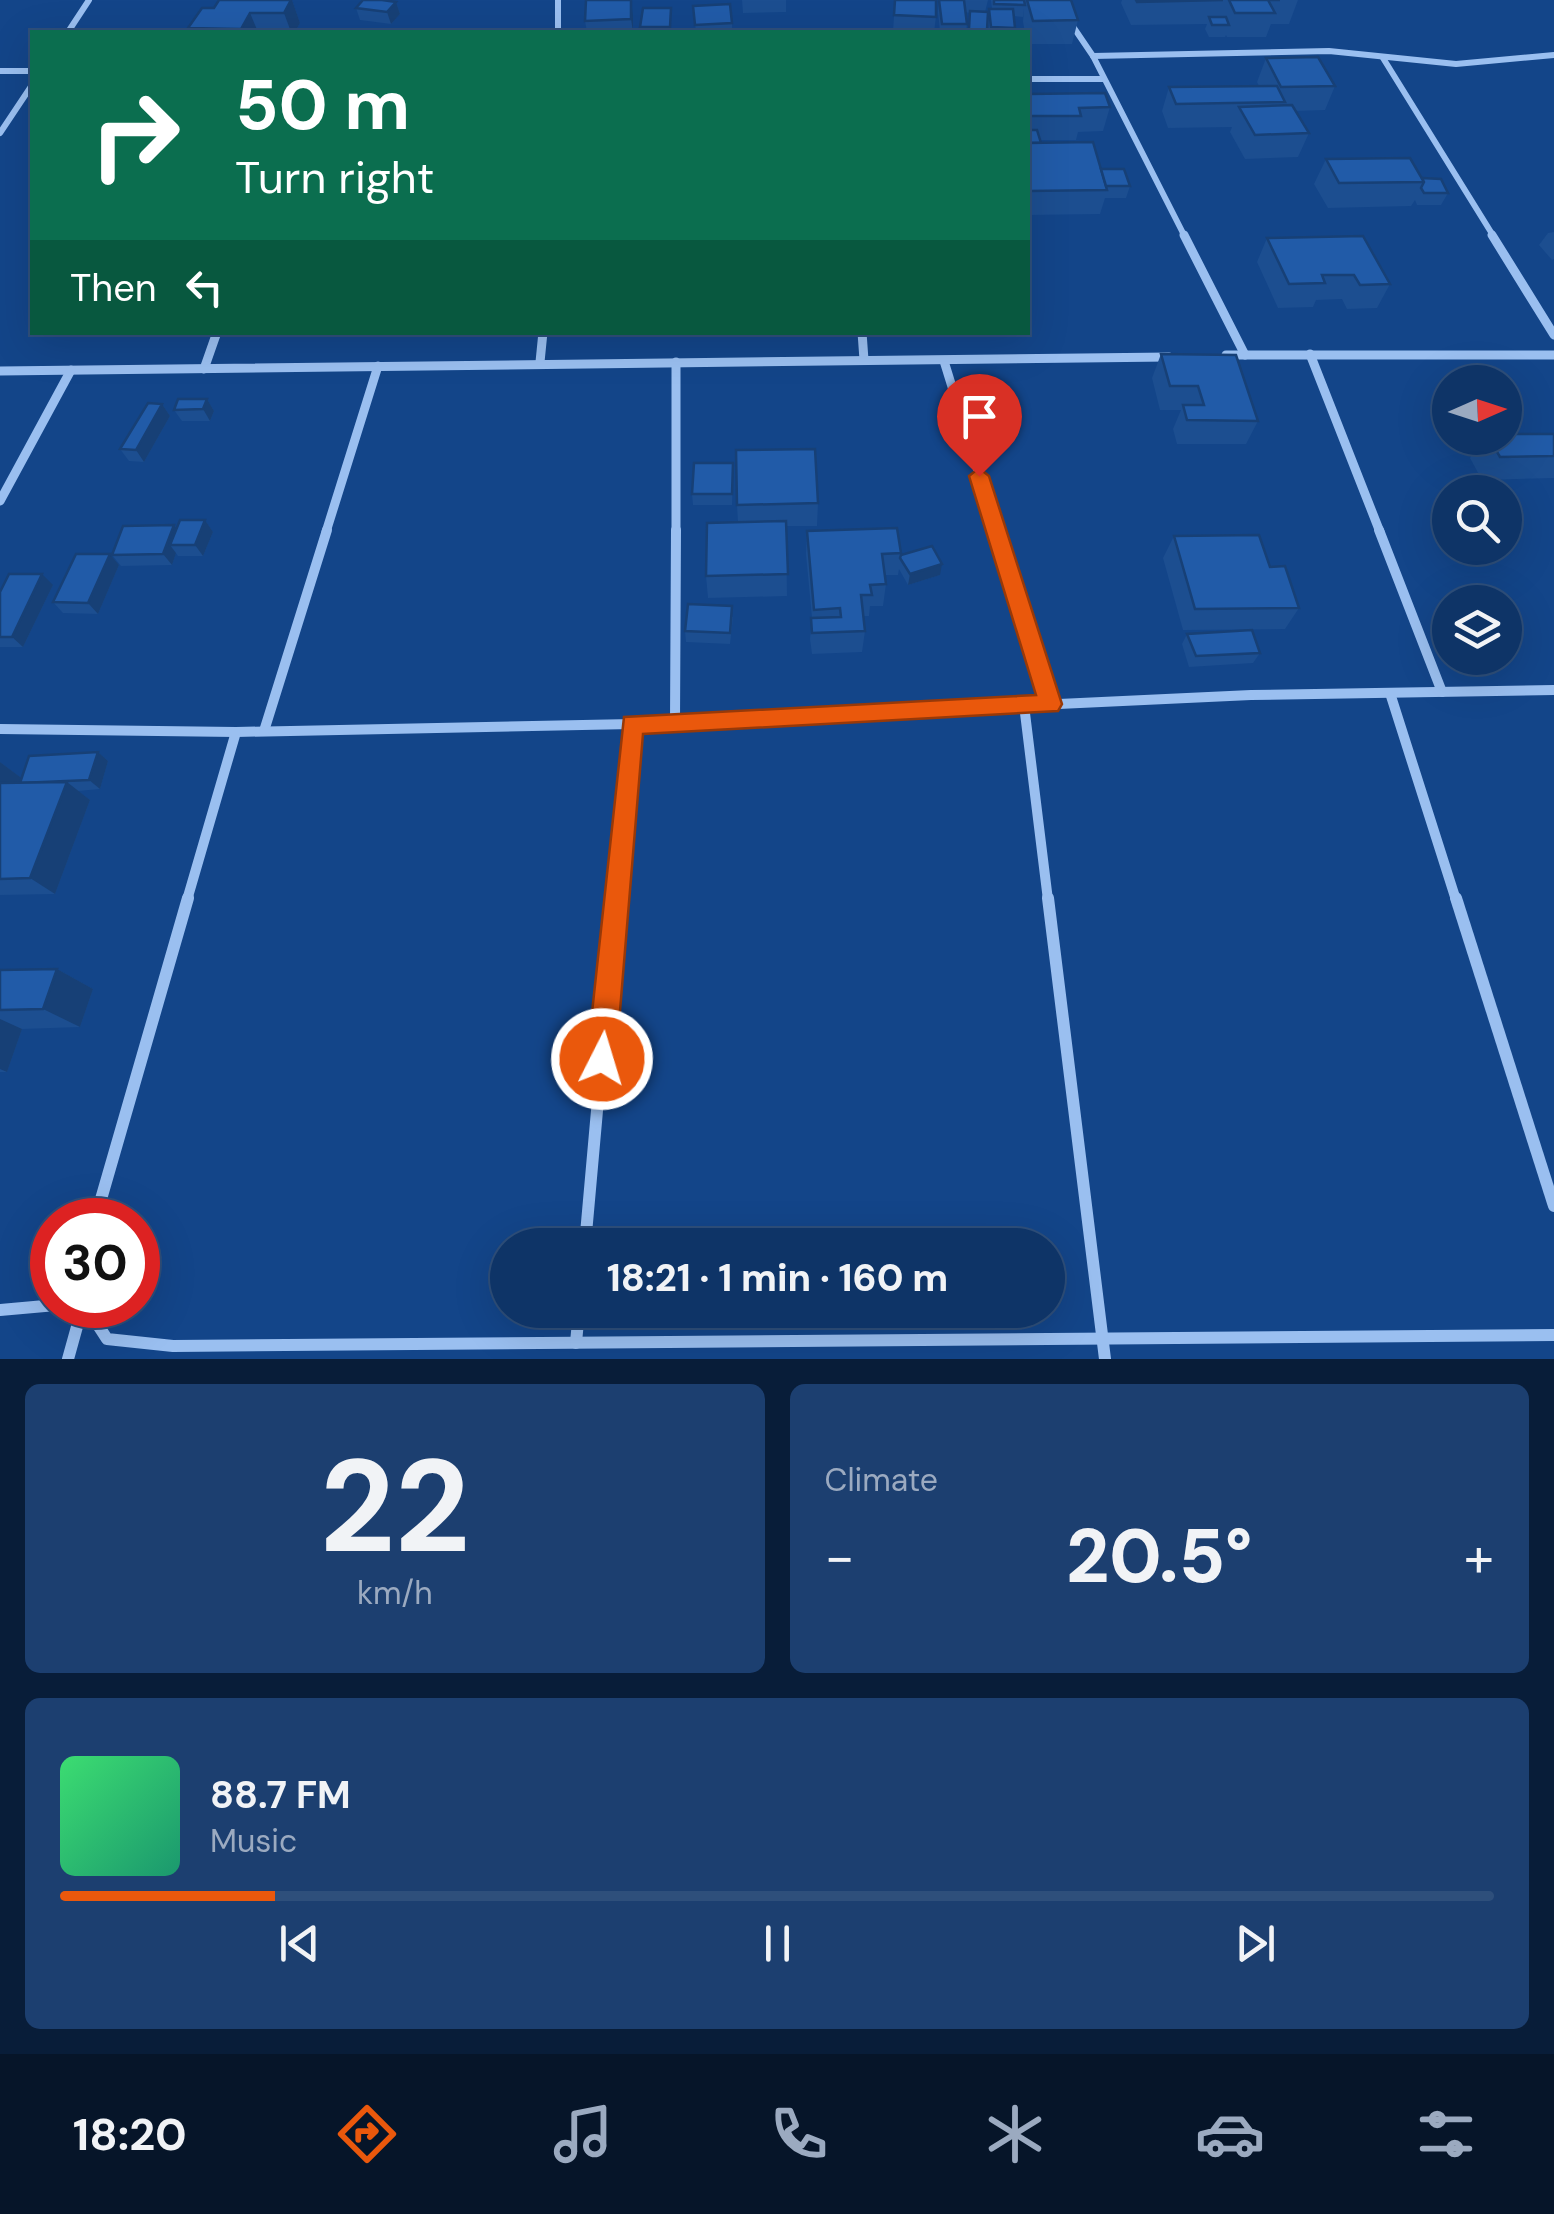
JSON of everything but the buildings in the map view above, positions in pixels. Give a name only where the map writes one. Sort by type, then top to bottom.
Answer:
[{"type":"street","points":[[69,30],[89,0]]},
{"type":"street","points":[[558,0],[558,30]]},
{"type":"street","points":[[1055,0],[1093,56],[1245,355]]},
{"type":"street","points":[[1093,56],[1329,51],[1456,64],[1554,55]]},
{"type":"street","points":[[1383,58],[1554,335]]},
{"type":"street","points":[[0,71],[30,71]]},
{"type":"street","points":[[1030,79],[1104,79]]},
{"type":"street","points":[[0,133],[30,88]]},
{"type":"street","points":[[204,368],[216,335]]},
{"type":"street","points":[[540,362],[543,335]]},
{"type":"street","points":[[862,335],[864,360]]},
{"type":"street","points":[[1310,354],[1442,692]]},
{"type":"street","points":[[1207,356],[1554,355]]},
{"type":"street","points":[[0,371],[1188,356]]},
{"type":"street","points":[[944,361],[1050,704]]},
{"type":"street","points":[[675,721],[676,362]]},
{"type":"street","points":[[264,731],[378,366]]},
{"type":"street","points":[[0,501],[71,370]]},
{"type":"street","points":[[0,729],[236,732],[632,724],[1050,704],[1554,690]]},
{"type":"street","points":[[1390,693],[1554,1206]]},
{"type":"street","points":[[1024,705],[1105,1359]]},
{"type":"street","points":[[586,1228],[632,724]]},
{"type":"street","points":[[101,1198],[236,732]]},
{"type":"street","points":[[0,1310],[30,1307]]},
{"type":"street","points":[[68,1359],[77,1328]]},
{"type":"street","points":[[98,1328],[106,1340],[173,1346],[1554,1336]]},
{"type":"street","points":[[576,1342],[577,1328]]},
{"type":"route","points":[[602,1059],[632,724],[1050,704],[979,476]]}]
